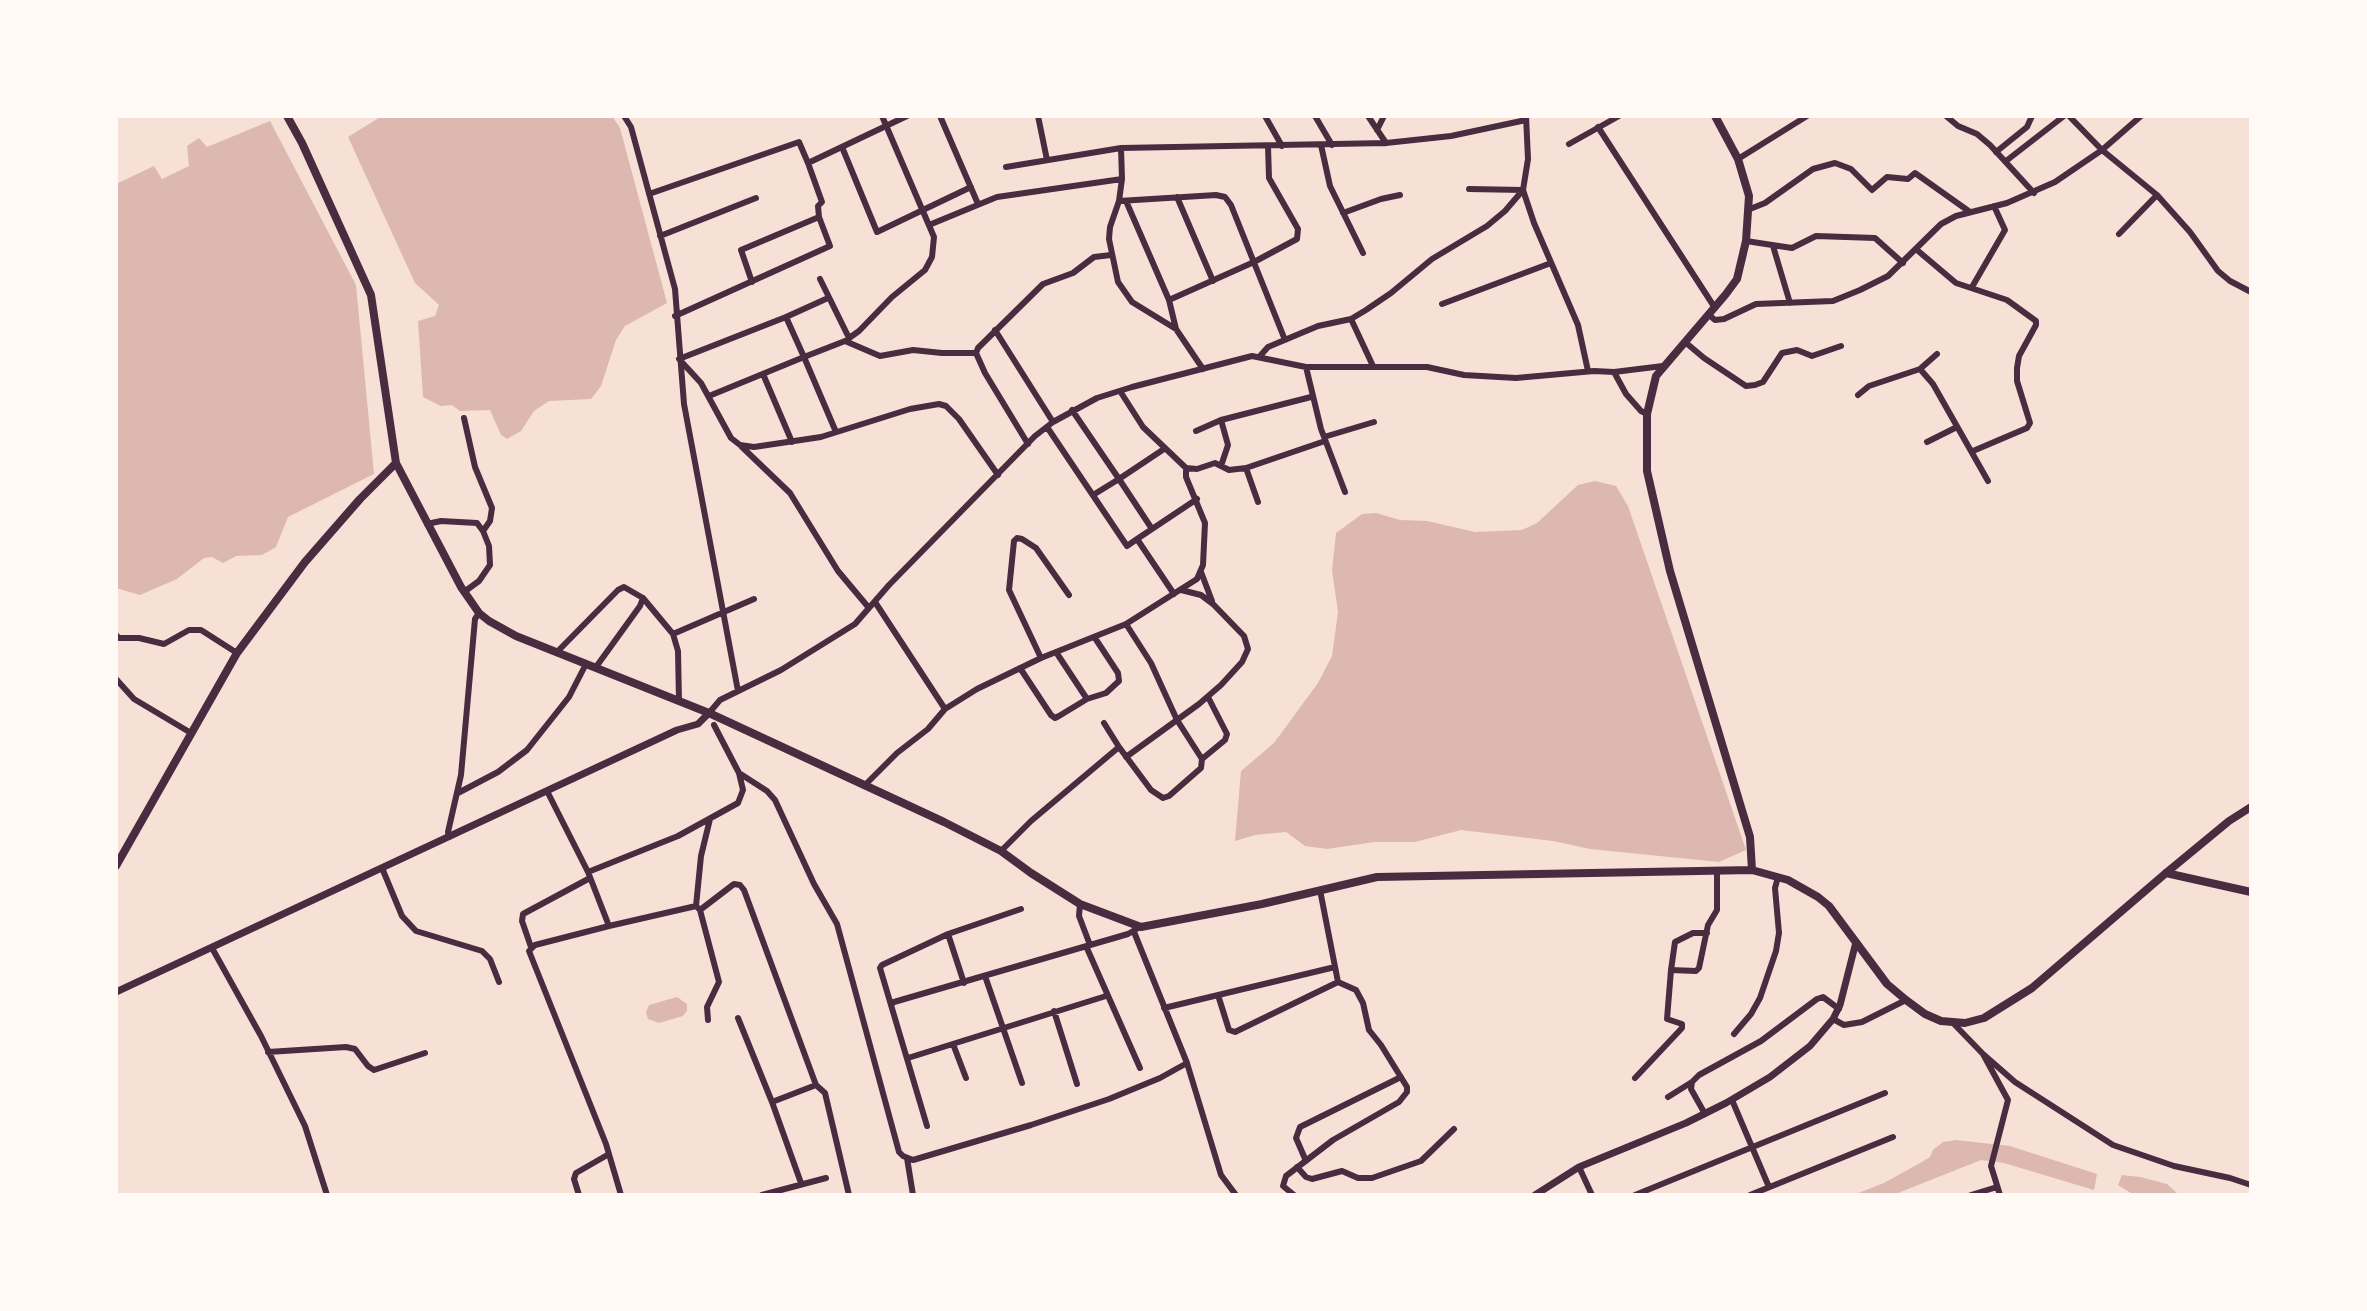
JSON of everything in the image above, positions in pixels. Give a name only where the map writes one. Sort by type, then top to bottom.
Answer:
[{"type":"main road","points":[[287,116],[371,295],[396,463],[464,592],[479,613],[516,636],[723,719],[1001,851],[1080,904],[1138,929],[1377,877],[1752,870],[1803,888],[1829,906],[1887,984],[1925,1014],[1941,1021],[1965,1023],[1984,1018],[2032,988],[2166,873],[2229,821],[2251,807]]},
{"type":"main road","points":[[1715,116],[1738,159],[1749,196],[1746,241],[1737,279],[1656,376],[1647,414],[1647,471],[1670,571],[1750,837],[1752,870]]},
{"type":"main road","points":[[116,866],[237,653],[305,562],[396,463]]},
{"type":"main road","points":[[2166,873],[2247,891]]},
{"type":"street","points":[[624,116],[631,127],[675,289],[686,419],[738,691]]},
{"type":"street","points":[[709,396],[847,339],[925,270],[932,257],[934,237],[882,116]]},
{"type":"street","points":[[808,163],[907,116]]},
{"type":"street","points":[[940,116],[978,204]]},
{"type":"street","points":[[1038,116],[1047,160]]},
{"type":"street","points":[[1265,116],[1282,146]]},
{"type":"street","points":[[1315,116],[1332,145]]},
{"type":"street","points":[[1368,116],[1386,143]]},
{"type":"street","points":[[1377,130],[1384,116]]},
{"type":"street","points":[[1569,144],[1619,116]]},
{"type":"street","points":[[1738,159],[1807,116]]},
{"type":"street","points":[[1946,116],[1958,126],[1977,134],[2034,193]]},
{"type":"street","points":[[1996,152],[2027,127],[2032,116]]},
{"type":"street","points":[[2006,161],[2066,116],[2157,195],[2190,232],[2218,271],[2251,292]]},
{"type":"street","points":[[1598,127],[1715,320],[1756,304],[1833,301],[1888,276],[1941,224],[2034,193],[2102,150],[2141,116]]},
{"type":"street","points":[[1006,167],[1121,148],[1386,143],[1451,136],[1526,118],[1528,159],[1523,190],[1578,325],[1588,371]]},
{"type":"street","points":[[649,194],[799,142],[822,202],[818,206],[819,217],[830,246],[675,316]]},
{"type":"street","points":[[1321,145],[1330,186],[1363,253]]},
{"type":"street","points":[[1169,300],[1297,239],[1299,233],[1269,178],[1268,146]]},
{"type":"street","points":[[842,147],[877,232],[971,187]]},
{"type":"street","points":[[1121,148],[1123,201],[1169,300],[1176,329],[1203,369]]},
{"type":"street","points":[[1750,209],[1765,203],[1813,169],[1835,163],[1851,169],[1872,190],[1887,177],[1908,179],[1915,173],[1970,212]]},
{"type":"street","points":[[929,225],[997,197],[1122,179]]},
{"type":"street","points":[[1469,189],[1523,190]]},
{"type":"street","points":[[1260,356],[1268,347],[1318,326],[1351,319],[1391,293],[1432,259],[1487,226],[1523,190]]},
{"type":"street","points":[[1343,213],[1400,195]]},
{"type":"street","points":[[2119,234],[2157,195]]},
{"type":"street","points":[[1177,197],[1213,281]]},
{"type":"street","points":[[1123,201],[1225,197],[1231,205],[1285,340]]},
{"type":"street","points":[[660,236],[756,198]]},
{"type":"street","points":[[1123,201],[1110,227],[1111,255],[1118,282],[1125,295],[1140,308],[1176,329]]},
{"type":"street","points":[[1972,287],[2005,230],[1994,206]]},
{"type":"street","points":[[752,282],[741,250],[819,217]]},
{"type":"street","points":[[1746,241],[1792,248],[1816,236],[1875,238],[1903,263]]},
{"type":"street","points":[[1773,246],[1790,303]]},
{"type":"street","points":[[1917,250],[1956,283],[2007,300],[2036,321],[2019,356],[2017,368],[2017,381],[2030,423],[2027,428],[1973,451]]},
{"type":"street","points":[[976,353],[1043,284],[1073,273],[1094,257],[1111,255]]},
{"type":"street","points":[[1442,304],[1551,263]]},
{"type":"street","points":[[820,279],[847,339],[880,356],[913,350],[976,353]]},
{"type":"street","points":[[679,359],[828,298]]},
{"type":"street","points":[[786,317],[836,432]]},
{"type":"street","points":[[1351,319],[1373,366]]},
{"type":"street","points":[[995,330],[1093,495],[1127,546],[1197,499]]},
{"type":"street","points":[[1685,342],[1746,386],[1763,382],[1782,353],[1797,350],[1812,356],[1841,346]]},
{"type":"street","points":[[976,353],[996,394],[1028,444]]},
{"type":"street","points":[[1858,395],[1869,386],[1920,369],[1937,354]]},
{"type":"street","points":[[698,724],[720,700],[781,670],[855,624],[1050,424],[1072,410],[1120,391],[1244,357],[1260,356],[1306,367],[1427,367],[1464,375],[1516,378],[1663,366]]},
{"type":"street","points":[[679,359],[709,396],[731,438],[790,493],[838,571],[869,608]]},
{"type":"street","points":[[1306,367],[1311,397],[1324,439],[1345,492]]},
{"type":"street","points":[[1920,369],[1933,384],[1988,481]]},
{"type":"street","points":[[1614,372],[1626,394],[1647,414]]},
{"type":"street","points":[[763,374],[792,442]]},
{"type":"street","points":[[1120,391],[1143,427],[1186,468],[1197,469],[1215,463],[1229,470],[1246,468],[1374,422]]},
{"type":"street","points":[[1196,431],[1221,420],[1311,397]]},
{"type":"street","points":[[740,445],[754,447],[792,442],[927,405],[946,406],[959,419],[998,475]]},
{"type":"street","points":[[1072,410],[1152,529]]},
{"type":"street","points":[[464,418],[475,467],[492,508],[490,521],[483,531]]},
{"type":"street","points":[[1221,420],[1228,445],[1221,466]]},
{"type":"street","points":[[1927,442],[1957,427]]},
{"type":"street","points":[[1093,495],[1164,449]]},
{"type":"street","points":[[864,786],[897,753],[928,729],[945,709],[977,689],[1041,658],[1126,624],[1197,579],[1201,572],[1205,523],[1186,477],[1186,468]]},
{"type":"street","points":[[1246,468],[1258,502]]},
{"type":"street","points":[[427,524],[441,521],[477,523],[483,531],[489,546],[490,565],[479,581],[464,592]]},
{"type":"street","points":[[1041,658],[1011,597],[1014,541],[1017,538],[1036,548],[1069,595]]},
{"type":"street","points":[[1126,757],[1208,697],[1242,662],[1248,649],[1244,636],[1213,604],[1201,595],[1178,592],[1137,539]]},
{"type":"street","points":[[1201,572],[1213,604]]},
{"type":"street","points":[[557,652],[624,587],[643,598],[673,634],[678,651],[679,701]]},
{"type":"street","points":[[596,667],[643,598]]},
{"type":"street","points":[[673,634],[754,599]]},
{"type":"street","points":[[875,602],[945,709]]},
{"type":"street","points":[[449,837],[458,793],[473,631],[479,613]]},
{"type":"street","points":[[1104,723],[1151,790],[1163,798],[1201,768],[1202,759],[1177,720],[1151,663],[1126,624]]},
{"type":"street","points":[[116,635],[164,644],[189,630],[201,630],[237,653]]},
{"type":"street","points":[[1020,668],[1055,718],[1111,689],[1120,677],[1095,638]]},
{"type":"street","points":[[1056,652],[1087,699]]},
{"type":"street","points":[[458,793],[498,772],[527,750],[569,697],[586,664]]},
{"type":"street","points":[[116,679],[134,699],[191,733]]},
{"type":"street","points":[[1202,759],[1225,740],[1227,734],[1208,697]]},
{"type":"street","points":[[116,992],[677,730],[698,724],[714,725],[723,719]]},
{"type":"street","points":[[621,1195],[609,1154],[529,951],[531,947],[522,921],[523,914],[589,875],[678,836],[738,803],[742,797],[739,773],[714,725]]},
{"type":"street","points":[[1001,851],[1031,821],[1119,747]]},
{"type":"street","points":[[739,773],[767,791],[775,800],[814,884],[837,924],[899,1152],[907,1158],[913,1160],[1109,1099],[1187,1063]]},
{"type":"street","points":[[547,791],[589,875],[609,926]]},
{"type":"street","points":[[708,1020],[707,1007],[719,982],[698,908],[701,856],[710,819]]},
{"type":"street","points":[[382,868],[402,916],[416,931],[482,951],[490,959],[499,982]]},
{"type":"street","points":[[1671,970],[1696,971],[1708,925],[1717,910],[1717,871]]},
{"type":"street","points":[[1734,1034],[1760,998],[1776,951],[1779,933],[1775,888],[1778,877]]},
{"type":"street","points":[[531,947],[609,926],[698,908],[734,884],[740,885],[816,1085],[825,1093],[849,1195]]},
{"type":"street","points":[[1320,890],[1338,982]]},
{"type":"street","points":[[1080,904],[1079,916],[1106,996],[1140,1068]]},
{"type":"street","points":[[927,1126],[880,968],[948,934],[1021,909]]},
{"type":"street","points":[[891,1005],[1138,929],[1164,1008],[1203,1108],[1221,1175],[1236,1195]]},
{"type":"street","points":[[1635,1078],[1682,1028],[1682,1024],[1667,1019],[1675,942],[1693,933],[1707,933]]},
{"type":"street","points":[[948,934],[964,983]]},
{"type":"street","points":[[1535,1195],[1579,1167],[1732,1100],[1770,1077],[1810,1046],[1839,1009],[1856,942]]},
{"type":"street","points":[[212,948],[305,1126],[327,1195]]},
{"type":"street","points":[[1164,1008],[1335,967]]},
{"type":"street","points":[[985,976],[1022,1083]]},
{"type":"street","points":[[1218,995],[1229,1030],[1235,1032],[1338,982],[1356,990],[1363,1003],[1369,1030],[1407,1087],[1405,1097],[1333,1140],[1283,1180],[1283,1186],[1294,1195]]},
{"type":"street","points":[[908,1058],[1106,996]]},
{"type":"street","points":[[1668,1097],[1699,1075],[1761,1041],[1817,999],[1823,997],[1839,1009]]},
{"type":"street","points":[[1833,1019],[1844,1025],[1862,1022],[1906,1000]]},
{"type":"street","points":[[1054,1011],[1077,1084]]},
{"type":"street","points":[[738,1018],[801,1183]]},
{"type":"street","points":[[1953,1023],[2015,1082],[2113,1145],[2174,1166],[2251,1185]]},
{"type":"street","points":[[953,1044],[966,1078]]},
{"type":"street","points":[[268,1052],[346,1047],[355,1049],[374,1070],[425,1053]]},
{"type":"street","points":[[1983,1054],[2008,1100],[2006,1118],[1991,1166],[2000,1195]]},
{"type":"street","points":[[1306,1161],[1296,1138],[1300,1127],[1401,1077]]},
{"type":"street","points":[[1692,1082],[1691,1089],[1705,1114]]},
{"type":"street","points":[[772,1102],[816,1085]]},
{"type":"street","points":[[1635,1195],[1885,1093]]},
{"type":"street","points":[[1732,1100],[1769,1187]]},
{"type":"street","points":[[1297,1167],[1312,1179],[1342,1171],[1358,1178],[1372,1178],[1421,1161],[1454,1129]]},
{"type":"street","points":[[1750,1195],[1893,1137]]},
{"type":"street","points":[[579,1195],[574,1179],[576,1173],[609,1154]]},
{"type":"street","points":[[907,1158],[913,1195]]},
{"type":"street","points":[[1579,1167],[1592,1195]]},
{"type":"street","points":[[762,1195],[826,1178]]},
{"type":"street","points":[[1971,1195],[1997,1187]]},
{"type":"shaded area","points":[[382,116],[612,116],[620,128],[667,303],[625,326],[616,340],[601,386],[591,399],[549,401],[534,411],[521,431],[507,439],[501,435],[490,410],[460,411],[452,405],[441,406],[423,397],[418,321],[435,316],[439,305],[415,283],[348,137]]},
{"type":"shaded area","points":[[270,121],[356,285],[374,474],[288,517],[276,547],[262,555],[236,556],[223,563],[212,557],[204,558],[177,579],[140,595],[116,588],[116,184],[154,166],[162,179],[189,166],[187,146],[199,138],[207,147]]},
{"type":"shaded area","points":[[1595,481],[1616,486],[1628,506],[1746,850],[1719,862],[1590,849],[1553,841],[1461,830],[1415,842],[1374,842],[1327,849],[1305,846],[1286,832],[1255,835],[1235,841],[1241,771],[1274,743],[1318,683],[1332,656],[1338,612],[1332,570],[1336,533],[1362,514],[1376,513],[1475,532],[1522,530],[1537,523],[1578,485]]},
{"type":"shaded area","points":[[677,997],[687,1004],[683,1016],[659,1023],[648,1019],[646,1012],[649,1005]]},
{"type":"shaded area","points":[[1956,1140],[2010,1146],[2097,1174],[2094,1190],[2004,1163],[1981,1160],[1893,1195],[1853,1195],[1884,1183],[1920,1163],[1943,1142]]},
{"type":"shaded area","points":[[2122,1175],[2167,1184],[2178,1194],[2134,1195],[2118,1185]]}]
